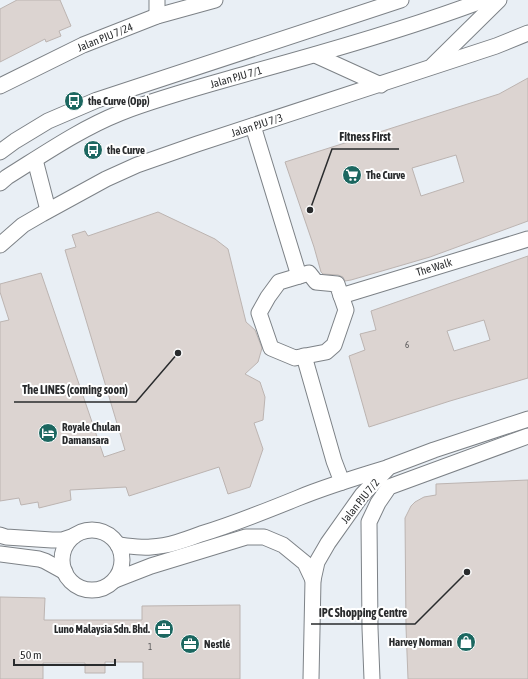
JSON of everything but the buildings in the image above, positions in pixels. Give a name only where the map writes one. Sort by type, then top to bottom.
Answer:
[{"type":"street","points":[[157,0],[157,16]]},
{"type":"street","name":"Jalan PJU 7/24","points":[[0,86],[83,44],[157,16],[215,0]]},
{"type":"street","name":"Jalan PJU 7/1","points":[[0,152],[48,121],[97,100],[401,0]]},
{"type":"street","name":"Jalan PJU 7/1","points":[[0,183],[7,177],[87,128],[120,113],[165,97],[315,55],[386,33],[484,0]]},
{"type":"street","points":[[430,68],[499,0]]},
{"type":"street","name":"Jalan PJU 7/3","points":[[0,245],[23,225],[48,210],[106,179],[137,165],[496,46],[528,32]]},
{"type":"street","points":[[315,55],[381,84]]},
{"type":"street","points":[[253,126],[299,276]]},
{"type":"street","points":[[35,160],[48,210]]},
{"type":"street","name":"The Walk","points":[[341,296],[528,239]]},
{"type":"street","points":[[309,274],[316,282],[337,284],[346,310],[334,345],[326,352],[295,358],[271,348],[259,313],[279,282],[299,276],[309,274]]},
{"type":"street","points":[[304,356],[334,461],[342,482]]},
{"type":"street","name":"Jalan PJU 7/2","points":[[310,676],[313,580],[317,562],[328,543],[362,495],[389,467],[434,450],[528,419]]},
{"type":"street","name":"Jalan PJU 7/2","points":[[372,679],[369,522],[378,503],[389,487],[528,436]]},
{"type":"street","points":[[118,545],[153,547],[171,544],[254,516],[342,482],[389,467]]},
{"type":"street","points":[[0,535],[6,537],[62,540],[93,530],[103,532],[111,537],[118,545],[122,553],[120,572],[115,580]]},
{"type":"street","points":[[74,536],[67,544],[63,553],[62,563],[70,580],[78,586],[88,589],[97,589],[106,586],[115,580],[151,566],[246,537],[264,537],[284,545],[305,563],[313,580]]},
{"type":"street","points":[[0,554],[38,558],[65,572]]},
{"type":"place","name":"the Curve (Opp)","points":[[74,101]]},
{"type":"place","name":"the Curve","points":[[93,150]]},
{"type":"place","name":"The Curve","points":[[352,175]]},
{"type":"place","name":"Fitness First","points":[[310,210]]},
{"type":"place","name":"The LINES (coming soon)","points":[[178,353]]},
{"type":"place","name":"Royale Chulan Damansara","points":[[48,433]]},
{"type":"place","name":"IPC Shopping Centre","points":[[467,572]]},
{"type":"place","name":"Luno Malaysia Sdn. Bhd.","points":[[164,629]]},
{"type":"place","name":"Harvey Norman","points":[[466,642]]},
{"type":"place","name":"Nestlé","points":[[190,644]]}]
